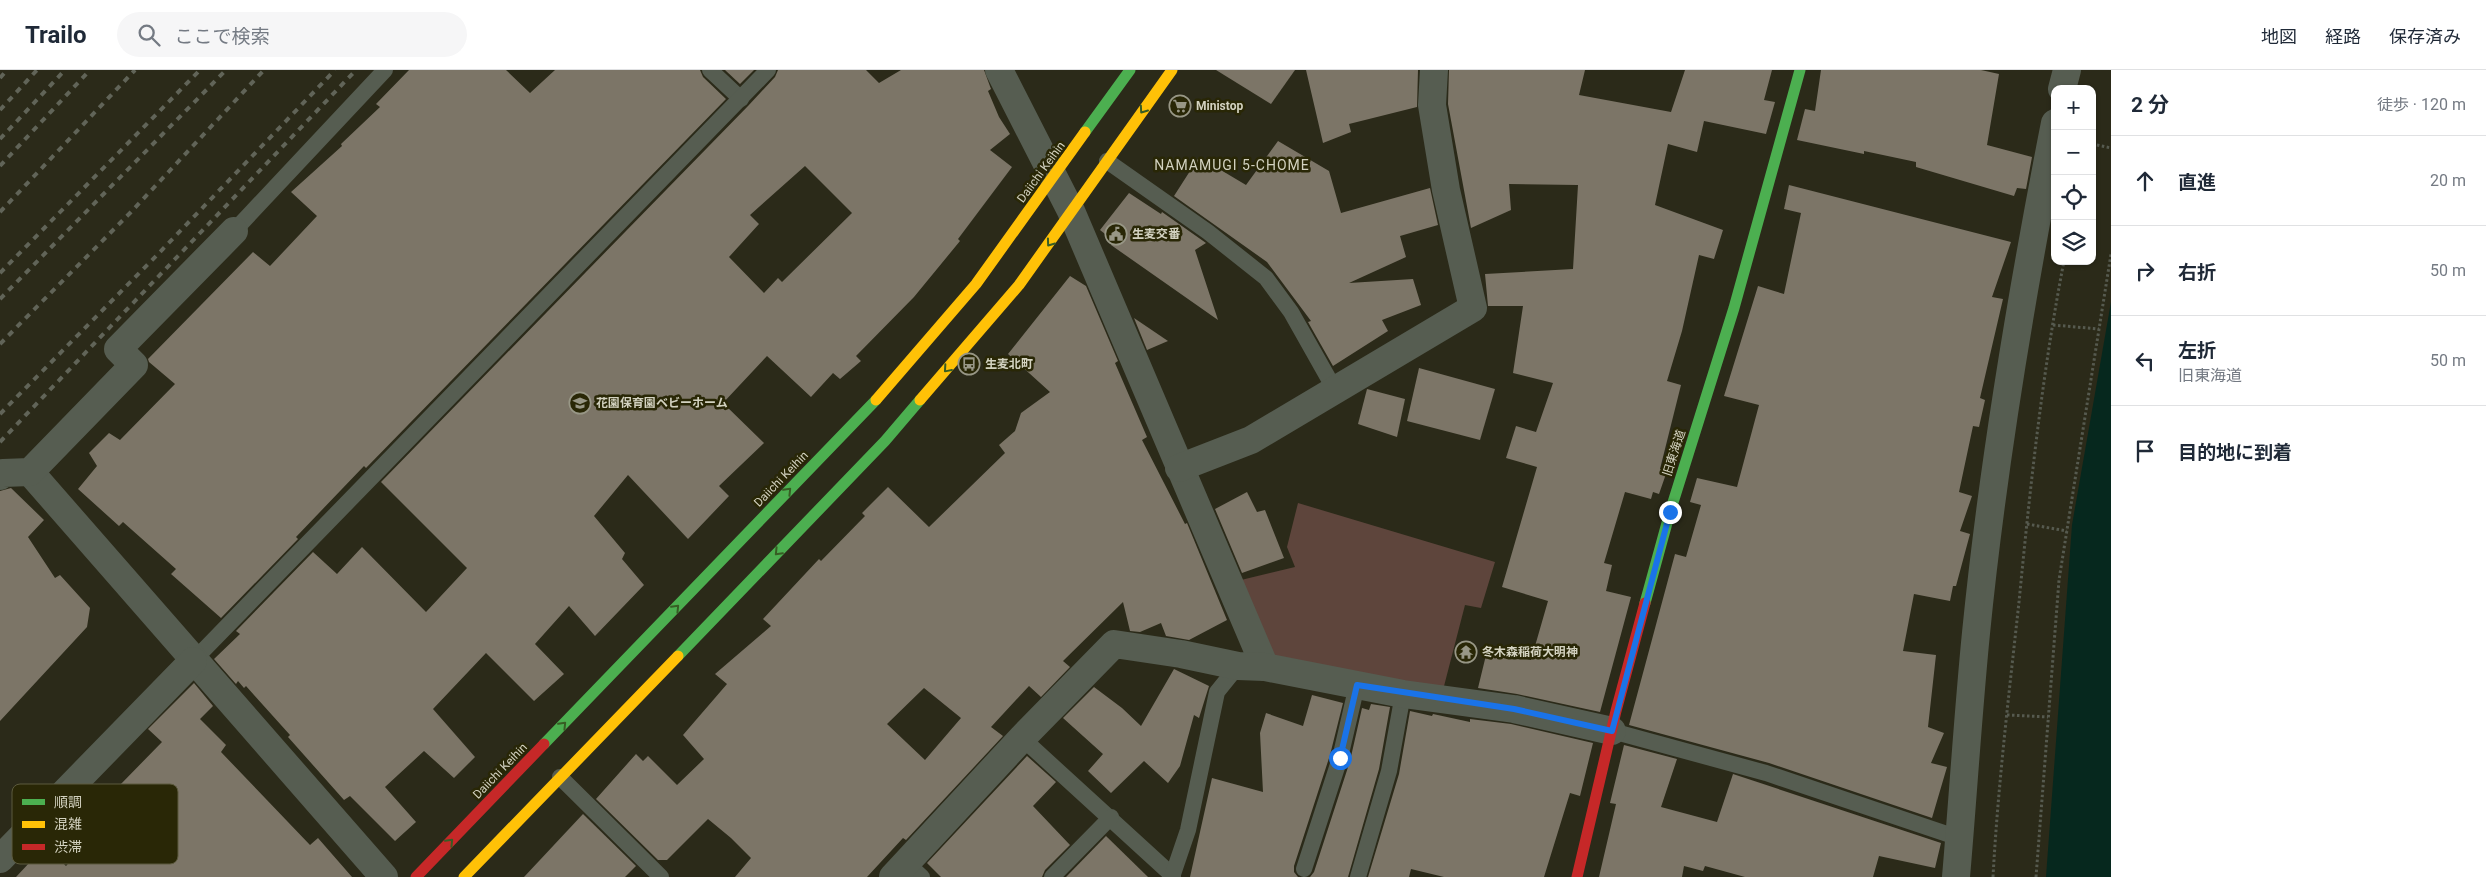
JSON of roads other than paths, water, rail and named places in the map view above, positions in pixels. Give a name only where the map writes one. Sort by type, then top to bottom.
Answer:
[{"type":"main road","name":"Daiichi Keihin","points":[[416,877],[891,384],[976,284],[1130,70]]},
{"type":"main road","points":[[464,877],[885,441],[1019,285],[1172,70]]},
{"type":"main road","name":"旧東海道","points":[[1578,877],[1612,731],[1670,512],[1734,308],[1800,70]]},
{"type":"street","points":[[999,70],[1071,211],[1179,468],[1252,667]]},
{"type":"street","points":[[1179,468],[1251,440],[1473,308],[1446,190],[1432,104],[1434,70]]},
{"type":"street","points":[[2063,85],[2066,70]]},
{"type":"street","points":[[1956,877],[1976,633],[1993,494],[2033,234],[2054,130]]},
{"type":"street","points":[[0,476],[4,473],[30,472],[134,364],[118,349],[234,231]]},
{"type":"street","points":[[30,472],[193,661],[384,877]]},
{"type":"street","points":[[907,872],[1022,738],[1114,644],[1181,654],[1403,694],[1514,709],[1612,731]]},
{"type":"street","points":[[74,784],[193,661]]},
{"type":"street","points":[[0,860],[12,848]]},
{"type":"lane","points":[[234,231],[385,70]]},
{"type":"lane","points":[[710,70],[741,99]]},
{"type":"lane","points":[[193,661],[768,70]]},
{"type":"lane","points":[[1108,161],[1208,232],[1266,278],[1291,312],[1335,390]]},
{"type":"lane","points":[[1022,738],[1111,816],[1173,876],[1188,830],[1217,692],[1252,667]]},
{"type":"lane","points":[[1304,869],[1340,758],[1357,685]]},
{"type":"lane","points":[[1358,877],[1389,771],[1403,694]]},
{"type":"lane","points":[[1612,731],[1766,773],[1959,838]]},
{"type":"lane","points":[[560,777],[662,877]]},
{"type":"lane","points":[[1052,877],[1111,816]]},
{"type":"railway","points":[[0,78],[7,70]]},
{"type":"railway","points":[[0,110],[37,70]]},
{"type":"railway","points":[[0,139],[65,70]]},
{"type":"railway","points":[[0,166],[90,70]]},
{"type":"railway","points":[[0,212],[135,70]]},
{"type":"railway","points":[[0,273],[200,70]]},
{"type":"railway","points":[[0,299],[226,70]]},
{"type":"railway","points":[[0,344],[131,212],[264,70]]},
{"type":"railway","points":[[0,414],[160,252],[335,70]]},
{"type":"railway","points":[[0,442],[356,70]]},
{"type":"place","name":"Ministop","points":[[1180,106]]},
{"type":"place","name":"生麦交番","points":[[1116,234]]},
{"type":"place","name":"生麦北町","points":[[969,364]]},
{"type":"place","name":"花園保育園ベビーホーム","points":[[580,403]]},
{"type":"place","name":"冬木森稲荷大明神","points":[[1466,652]]},
{"type":"district","name":"NAMAMUGI 5-CHOME","points":[[1232,165]]}]
